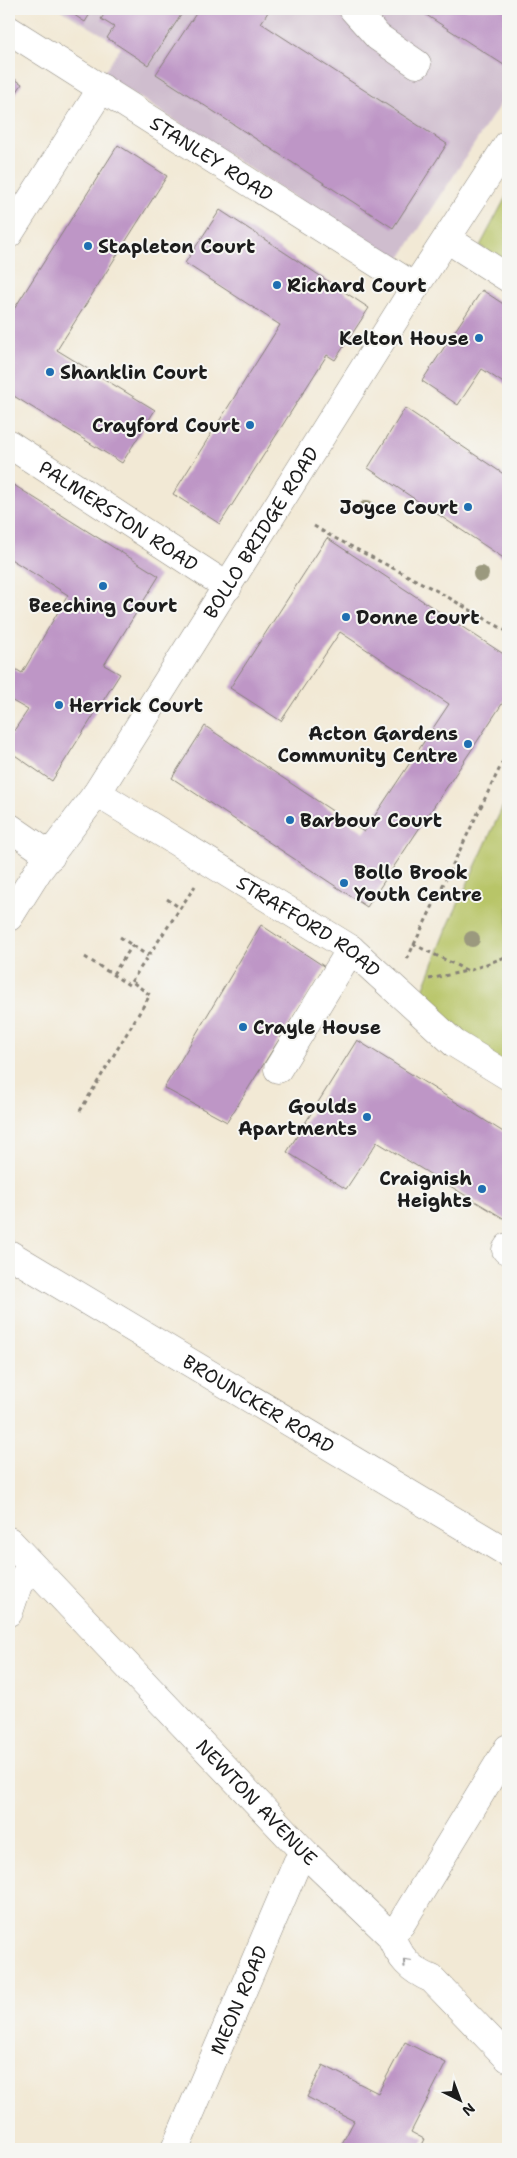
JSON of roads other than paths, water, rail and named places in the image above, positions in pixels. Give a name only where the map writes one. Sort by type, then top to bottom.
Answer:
[{"type":"street","points":[[353,9],[378,37],[416,64]]},
{"type":"street","name":"STANLEY ROAD","points":[[9,30],[415,287]]},
{"type":"street","points":[[9,234],[102,88]]},
{"type":"street","name":"BOLLO BRIDGE ROAD","points":[[9,917],[38,871],[97,793],[415,287],[508,144]]},
{"type":"street","points":[[447,239],[508,278]]},
{"type":"street","name":"PALMERSTON ROAD","points":[[9,444],[228,587]]},
{"type":"street","name":"STRAFFORD ROAD","points":[[97,793],[352,949],[454,1043],[508,1076]]},
{"type":"street","points":[[9,827],[51,856]]},
{"type":"street","points":[[278,1069],[352,949]]},
{"type":"street","name":"BROUNCKER ROAD","points":[[9,1254],[508,1553]]},
{"type":"street","name":"NEWTON AVENUE","points":[[9,1541],[305,1852],[390,1935],[397,1952],[416,1972],[432,1979],[508,2058]]},
{"type":"street","points":[[9,1612],[18,1585],[31,1566]]},
{"type":"street","points":[[390,1935],[401,1924],[508,1748]]},
{"type":"street","name":"MEON ROAD","points":[[175,2149],[297,1864],[305,1852]]},
{"type":"place","name":"Stapleton Court","points":[[88,246]]},
{"type":"place","name":"Richard Court","points":[[277,285]]},
{"type":"place","name":"Kelton House","points":[[479,338]]},
{"type":"place","name":"Shanklin Court","points":[[50,372]]},
{"type":"place","name":"Crayford Court","points":[[250,425]]},
{"type":"place","name":"Joyce Court","points":[[468,507]]},
{"type":"place","name":"Beeching Court","points":[[103,586]]},
{"type":"place","name":"Donne Court","points":[[346,617]]},
{"type":"place","name":"Herrick Court","points":[[59,705]]},
{"type":"place","name":"Acton Gardens Community Centre","points":[[468,744]]},
{"type":"place","name":"Barbour Court","points":[[290,820]]},
{"type":"place","name":"Bollo Brook Youth Centre","points":[[344,883]]},
{"type":"place","name":"Crayle House","points":[[243,1027]]},
{"type":"place","name":"Goulds Apartments","points":[[367,1117]]},
{"type":"place","name":"Craignish Heights","points":[[482,1189]]}]
